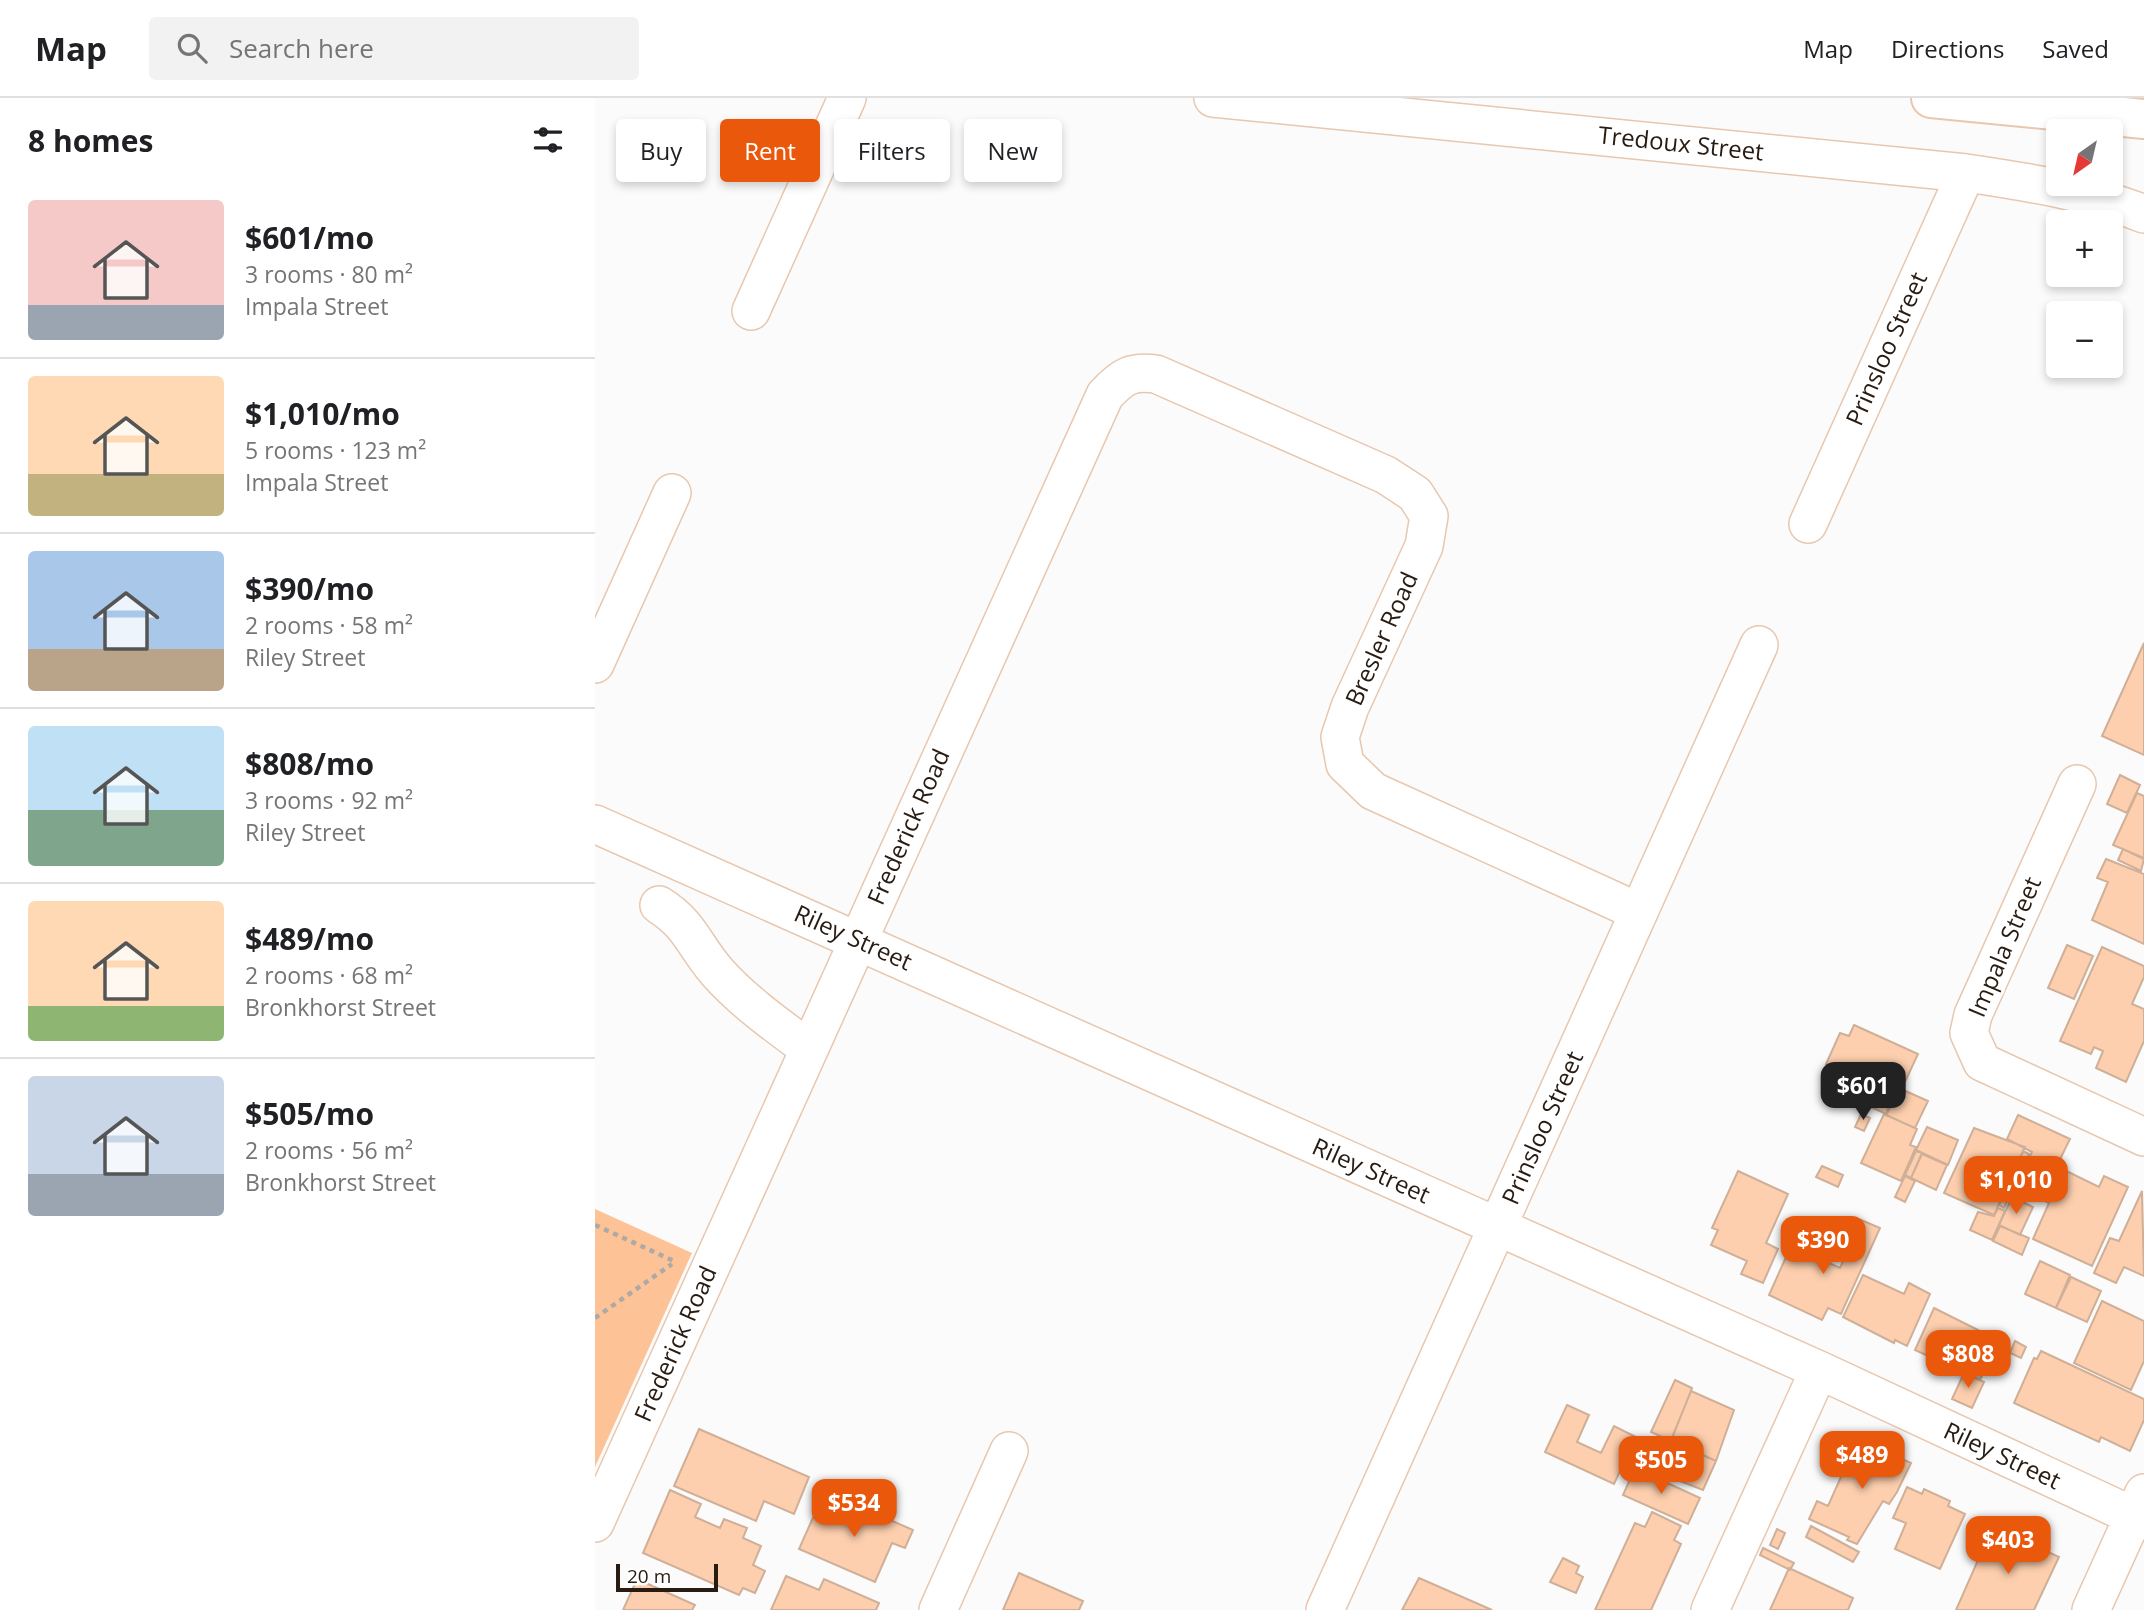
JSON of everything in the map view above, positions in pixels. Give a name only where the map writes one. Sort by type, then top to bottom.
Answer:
[{"type":"main road","points":[[1931,98],[2144,118]]},
{"type":"street","points":[[751,312],[847,98]]},
{"type":"street","name":"Tredoux Street","points":[[1213,98],[1966,173],[2049,186],[2112,201],[2144,214]]},
{"type":"street","name":"Prinsloo Street","points":[[1808,524],[1966,173]]},
{"type":"street","name":"Bresler Road","points":[[1135,372],[1156,374],[1386,475],[1415,494],[1429,516],[1424,546],[1350,707],[1340,737],[1345,764],[1373,791],[1639,912]]},
{"type":"street","name":"Frederick Road","points":[[595,1523],[1105,395],[1121,378],[1135,372]]},
{"type":"street","points":[[595,664],[672,493]]},
{"type":"street","name":"Prinsloo Street","points":[[1325,1610],[1759,645]]},
{"type":"street","name":"Impala Street","points":[[2077,784],[1973,1015],[1969,1032],[1982,1062],[2144,1137]]},
{"type":"street","name":"Riley Street","points":[[595,824],[1498,1228],[2140,1510]]},
{"type":"street","points":[[659,905],[678,917],[690,930],[696,945],[720,975],[809,1049]]},
{"type":"street","points":[[1710,1610],[1819,1370]]},
{"type":"street","points":[[938,1610],[1009,1451]]},
{"type":"street","points":[[2091,1610],[2140,1510]]},
{"type":"path","points":[[595,1226],[676,1261]]},
{"type":"path","points":[[595,1318],[676,1261],[717,1254]]},
{"type":"shaded area","points":[[595,1209],[692,1253],[595,1467]]},
{"type":"building","points":[[2144,643],[2144,755],[2102,736]]},
{"type":"building","points":[[2120,775],[2140,785],[2127,813],[2107,804]]},
{"type":"building","points":[[2137,793],[2144,796],[2144,858],[2113,845]]},
{"type":"building","points":[[2123,849],[2144,859],[2141,871],[2118,860]]},
{"type":"building","points":[[2106,859],[2144,874],[2144,944],[2092,920],[2108,882],[2097,878]]},
{"type":"building","points":[[2067,945],[2093,956],[2074,999],[2048,988]]},
{"type":"building","points":[[2102,947],[2144,966],[2144,977],[2132,1004],[2144,1009],[2144,1041],[2126,1082],[2096,1068],[2103,1051],[2094,1047],[2091,1054],[2060,1041]]},
{"type":"building","points":[[1854,1025],[1918,1054],[1898,1097],[1826,1064],[1840,1033],[1849,1036]]},
{"type":"building","points":[[1861,1081],[1893,1096],[1886,1114],[1853,1099]]},
{"type":"building","points":[[1901,1089],[1928,1101],[1915,1128],[1886,1115]]},
{"type":"building","points":[[1861,1114],[1870,1118],[1864,1131],[1855,1127]]},
{"type":"building","points":[[1884,1114],[1917,1129],[1910,1145],[1916,1147],[1901,1181],[1861,1163]]},
{"type":"building","points":[[2018,1115],[2070,1139],[2041,1198],[2016,1186],[2032,1152],[2007,1139]]},
{"type":"building","points":[[1927,1127],[1958,1140],[1948,1165],[1916,1150]]},
{"type":"building","points":[[1974,1128],[2025,1147],[1994,1215],[1944,1193]]},
{"type":"building","points":[[1916,1151],[1922,1153],[1911,1178],[1905,1175]]},
{"type":"building","points":[[2023,1151],[2029,1154],[2017,1182],[2011,1179]]},
{"type":"building","points":[[1922,1154],[1947,1165],[1936,1190],[1911,1178]]},
{"type":"building","points":[[1822,1166],[1843,1175],[1838,1187],[1816,1177]]},
{"type":"building","points":[[2056,1166],[2099,1187],[2104,1176],[2128,1187],[2092,1266],[2033,1239],[2049,1203],[2041,1199]]},
{"type":"building","points":[[1738,1171],[1788,1194],[1766,1243],[1778,1249],[1763,1283],[1741,1274],[1747,1261],[1711,1245],[1718,1230],[1712,1228]]},
{"type":"building","points":[[1905,1176],[1915,1181],[1905,1202],[1895,1197]]},
{"type":"building","points":[[2010,1180],[2016,1182],[2004,1208],[1999,1205]]},
{"type":"building","points":[[2142,1191],[2144,1276],[2124,1267],[2116,1283],[2094,1273],[2110,1238],[2119,1241]]},
{"type":"building","points":[[2012,1197],[2033,1207],[2020,1235],[1999,1225]]},
{"type":"building","points":[[1998,1208],[2005,1211],[1992,1240],[1970,1230],[1978,1212],[1994,1216]]},
{"type":"building","points":[[1861,1220],[1880,1228],[1841,1314],[1828,1308],[1822,1320],[1769,1295],[1791,1246],[1840,1268]]},
{"type":"building","points":[[2000,1226],[2029,1238],[2022,1255],[1993,1241]]},
{"type":"building","points":[[2040,1261],[2070,1275],[2056,1308],[2025,1294]]},
{"type":"building","points":[[1863,1275],[1904,1294],[1909,1283],[1930,1294],[1907,1346],[1895,1340],[1894,1343],[1843,1317]]},
{"type":"building","points":[[2071,1277],[2101,1291],[2087,1322],[2056,1308]]},
{"type":"building","points":[[2102,1301],[2144,1321],[2144,1361],[2131,1390],[2074,1363]]},
{"type":"building","points":[[1934,1308],[1998,1340],[1980,1380],[1915,1350]]},
{"type":"building","points":[[2015,1341],[2026,1347],[2021,1358],[2010,1353]]},
{"type":"building","points":[[2041,1351],[2144,1399],[2144,1420],[2130,1451],[2101,1437],[2099,1442],[2014,1403],[2034,1358],[2037,1359]]},
{"type":"building","points":[[1964,1373],[1984,1382],[1972,1408],[1952,1399]]},
{"type":"building","points":[[1675,1380],[1692,1388],[1671,1441],[1651,1432]]},
{"type":"building","points":[[1691,1391],[1734,1410],[1716,1461],[1671,1440]]},
{"type":"building","points":[[1567,1405],[1589,1415],[1577,1442],[1601,1453],[1614,1426],[1636,1437],[1614,1484],[1545,1452]]},
{"type":"building","points":[[699,1429],[809,1477],[794,1514],[764,1501],[756,1521],[674,1486]]},
{"type":"building","points":[[1658,1436],[1716,1461],[1703,1490],[1644,1467]]},
{"type":"building","points":[[1861,1440],[1911,1463],[1889,1504],[1883,1501],[1857,1544],[1847,1540],[1849,1537],[1809,1519],[1817,1501],[1828,1506],[1849,1459],[1852,1461]]},
{"type":"building","points":[[1635,1468],[1700,1498],[1688,1524],[1623,1495]]},
{"type":"building","points":[[1907,1487],[1922,1494],[1924,1489],[1950,1501],[1948,1506],[1965,1514],[1940,1569],[1895,1549],[1906,1523],[1893,1518]]},
{"type":"building","points":[[670,1490],[701,1504],[695,1517],[720,1528],[724,1519],[747,1528],[743,1538],[761,1546],[753,1565],[765,1571],[755,1593],[743,1588],[739,1595],[643,1553]]},
{"type":"building","points":[[820,1502],[852,1516],[856,1505],[913,1530],[905,1548],[892,1543],[875,1582],[799,1549]]},
{"type":"building","points":[[1652,1512],[1681,1526],[1674,1540],[1681,1544],[1651,1610],[1595,1610],[1635,1523],[1645,1527]]},
{"type":"building","points":[[1811,1526],[1859,1552],[1853,1562],[1806,1537]]},
{"type":"building","points":[[1993,1526],[2016,1537],[2011,1548],[2017,1551],[2022,1540],[2059,1557],[2034,1610],[1956,1610]]},
{"type":"building","points":[[1777,1529],[1785,1533],[1778,1549],[1770,1545]]},
{"type":"building","points":[[1763,1548],[1794,1563],[1790,1570],[1760,1555]]},
{"type":"building","points":[[1563,1558],[1579,1566],[1576,1573],[1583,1577],[1576,1593],[1550,1582]]},
{"type":"building","points":[[1789,1568],[1853,1598],[1848,1610],[1770,1610]]},
{"type":"building","points":[[1019,1573],[1083,1601],[1079,1610],[1003,1610]]},
{"type":"building","points":[[786,1576],[819,1590],[824,1579],[879,1603],[876,1610],[771,1610]]},
{"type":"building","points":[[1419,1578],[1492,1610],[1402,1610]]},
{"type":"building","points":[[637,1579],[695,1605],[692,1610],[623,1610]]}]
